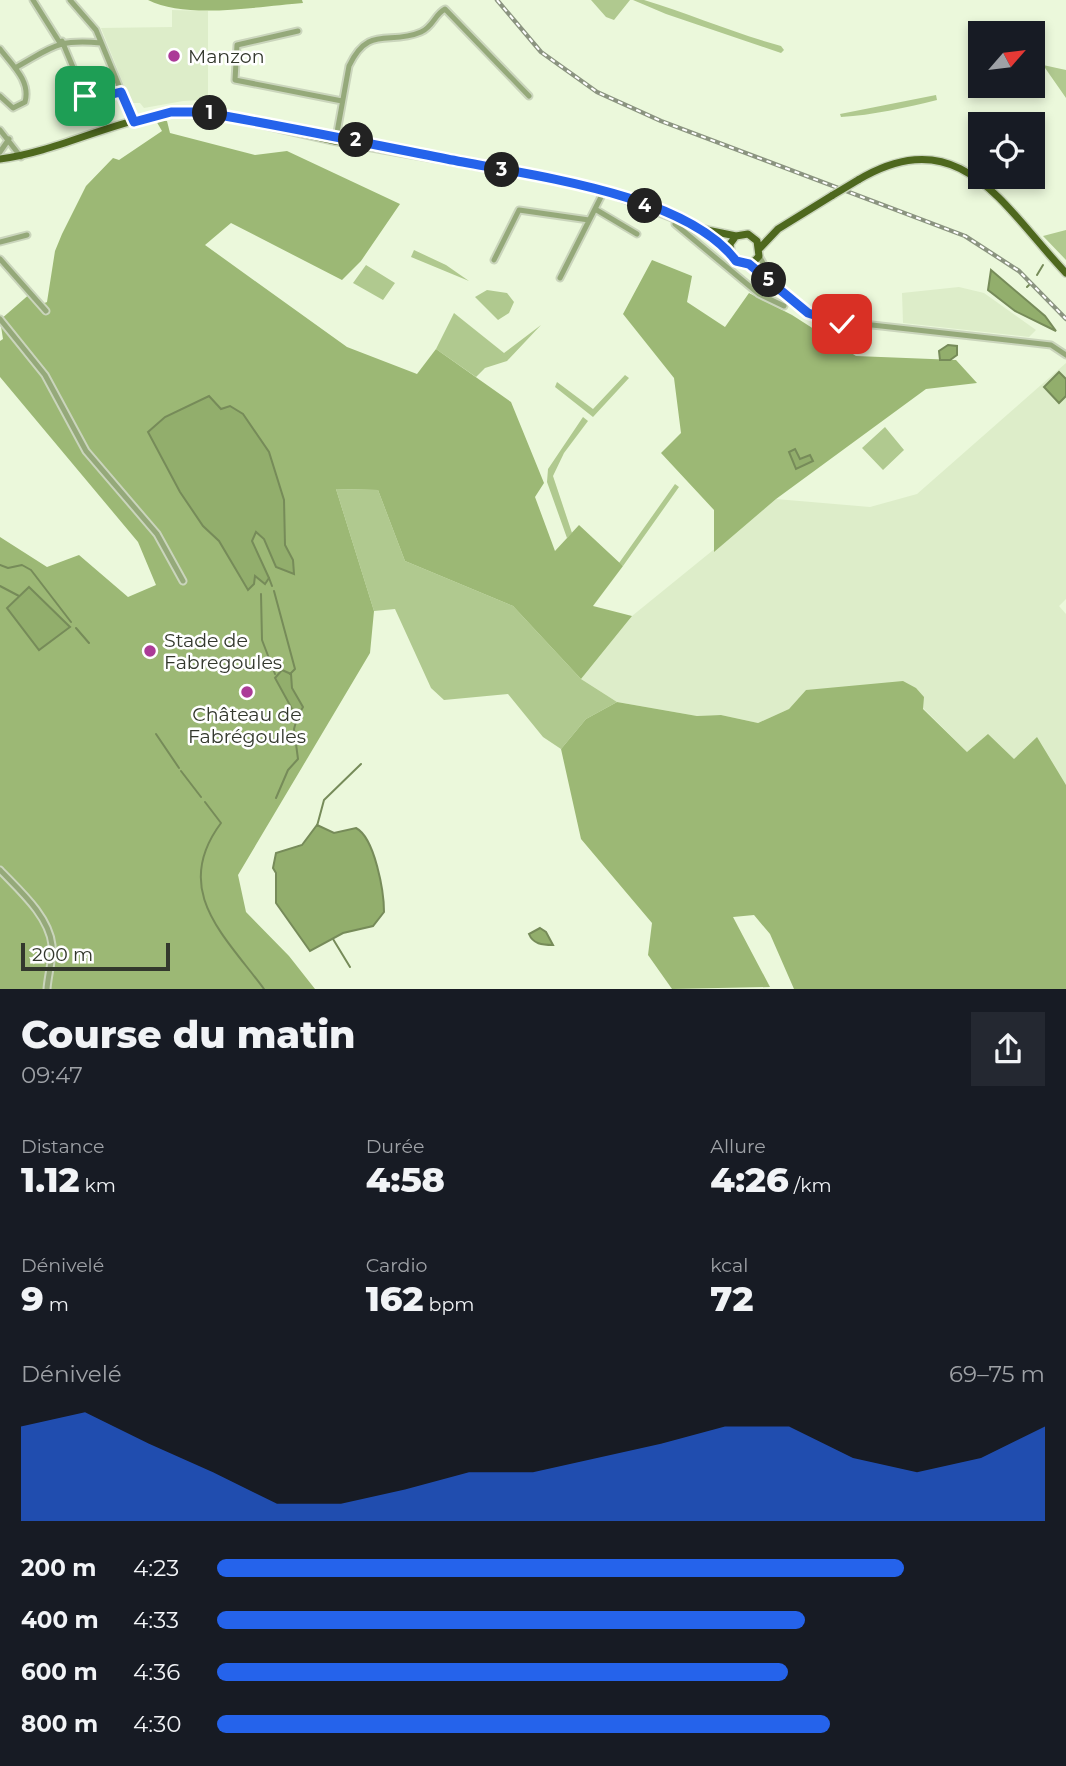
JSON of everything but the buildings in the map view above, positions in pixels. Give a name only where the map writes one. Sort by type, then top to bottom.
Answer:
[{"type":"main road","points":[[0,159],[51,150],[171,112],[214,114],[604,191],[702,229],[736,236],[752,236],[778,229],[858,180],[896,161],[923,158],[942,160],[972,173],[1066,273]]},
{"type":"main road","points":[[702,229],[733,258],[749,264],[778,229]]},
{"type":"main road","points":[[733,258],[730,244],[736,236]]},
{"type":"main road","points":[[752,236],[759,252]]},
{"type":"street","points":[[33,0],[61,42],[88,100],[121,92]]},
{"type":"street","points":[[70,0],[89,21],[101,43],[134,122]]},
{"type":"street","points":[[336,138],[349,66],[365,43],[374,38],[412,35],[425,30],[445,9],[529,96]]},
{"type":"street","points":[[298,31],[237,45],[235,80],[342,101]]},
{"type":"street","points":[[15,68],[61,42],[83,40],[101,43]]},
{"type":"street","points":[[0,50],[24,81],[25,102],[13,108],[0,96]]},
{"type":"street","points":[[0,130],[21,157]]},
{"type":"street","points":[[0,152],[9,139]]},
{"type":"street","points":[[560,278],[604,191]]},
{"type":"street","points":[[595,209],[637,234]]},
{"type":"street","points":[[494,260],[519,210],[589,220]]},
{"type":"street","points":[[675,224],[759,294],[784,306]]},
{"type":"street","points":[[0,242],[27,235]]},
{"type":"street","points":[[759,252],[782,293]]},
{"type":"street","points":[[729,270],[733,258]]},
{"type":"street","points":[[0,260],[46,311]]},
{"type":"street","points":[[749,264],[808,313],[842,324],[1051,345],[1066,355]]},
{"type":"street","points":[[0,319],[45,375],[86,451],[157,534],[183,581]]},
{"type":"street","points":[[1,335],[8,330]]},
{"type":"street","points":[[0,870],[40,915],[49,931],[52,947],[47,989]]},
{"type":"shaded area","points":[[148,0],[302,0],[303,3],[203,11],[164,6]]},
{"type":"shaded area","points":[[591,0],[630,0],[614,20],[606,17]]},
{"type":"shaded area","points":[[633,0],[661,5],[781,46],[784,50],[781,53]]},
{"type":"shaded area","points":[[172,10],[208,11],[208,104],[201,100],[183,101],[144,108],[140,103],[131,103],[101,28],[172,27]]},
{"type":"shaded area","points":[[1045,65],[1066,70],[1066,98],[1045,68]]},
{"type":"shaded area","points":[[936,95],[937,100],[889,111],[841,117],[840,114]]},
{"type":"shaded area","points":[[155,119],[167,121],[170,133],[255,155],[287,151],[400,204],[361,261],[342,280],[231,223],[205,245],[347,347],[417,374],[436,349],[511,402],[544,483],[535,497],[555,551],[579,525],[623,566],[593,606],[632,616],[581,679],[513,606],[405,561],[378,490],[336,489],[374,611],[370,653],[238,875],[246,912],[289,956],[315,989],[0,989],[0,537],[47,567],[79,555],[128,597],[156,585],[138,542],[0,377],[0,341],[3,339],[0,320],[32,292],[42,304],[47,302],[55,251],[86,186],[113,158],[119,160],[162,131]]},
{"type":"shaded area","points":[[1066,230],[1066,260],[1043,236]]},
{"type":"shaded area","points":[[414,250],[446,265],[469,281],[411,257]]},
{"type":"shaded area","points":[[652,260],[692,276],[687,302],[725,327],[749,293],[792,315],[856,356],[956,360],[977,383],[926,389],[776,499],[714,552],[714,510],[661,453],[681,433],[674,378],[623,314]]},
{"type":"shaded area","points":[[366,265],[395,283],[383,300],[353,283]]},
{"type":"shaded area","points":[[991,270],[1045,316],[1056,331],[1015,311],[988,290]]},
{"type":"shaded area","points":[[959,287],[984,293],[1036,330],[1029,337],[903,323],[902,293]]},
{"type":"shaded area","points":[[487,290],[507,293],[514,302],[509,313],[498,320],[475,297]]},
{"type":"shaded area","points":[[454,313],[504,353],[541,325],[507,361],[485,368],[476,377],[436,349]]},
{"type":"shaded area","points":[[948,345],[957,346],[957,355],[950,360],[940,360],[939,351]]},
{"type":"shaded area","points":[[1066,363],[1066,599],[1059,606],[1066,614],[1066,785],[1013,760],[967,752],[923,708],[806,690],[789,709],[758,723],[721,715],[697,716],[617,702],[581,679],[632,616],[776,499],[870,507],[917,494]]},
{"type":"shaded area","points":[[1059,372],[1066,379],[1066,396],[1059,403],[1044,387]]},
{"type":"shaded area","points":[[625,375],[629,378],[593,417],[555,387],[557,382],[593,409]]},
{"type":"shaded area","points":[[209,396],[221,409],[230,406],[243,414],[269,452],[284,500],[285,545],[293,560],[294,574],[276,567],[264,539],[256,532],[252,541],[269,578],[265,584],[255,576],[254,584],[248,590],[219,541],[203,526],[180,492],[148,432],[165,417]]},
{"type":"shaded area","points":[[583,417],[588,421],[564,453],[553,476],[572,533],[567,538],[547,482],[548,469]]},
{"type":"shaded area","points":[[885,427],[904,450],[883,470],[862,448]]},
{"type":"shaded area","points":[[795,449],[800,459],[810,455],[813,461],[796,469],[789,452]]},
{"type":"shaded area","points":[[675,484],[679,487],[623,566],[619,563]]},
{"type":"shaded area","points":[[336,489],[378,490],[405,561],[513,606],[581,679],[617,702],[586,719],[561,749],[543,737],[508,694],[444,700],[431,688],[395,609],[374,611]]},
{"type":"shaded area","points":[[29,587],[70,627],[39,650],[7,608]]},
{"type":"shaded area","points":[[282,670],[291,674],[292,688],[303,707],[297,718],[275,678]]},
{"type":"shaded area","points":[[903,681],[916,688],[924,697],[923,709],[967,752],[988,734],[1014,759],[1037,737],[1066,785],[1066,989],[794,989],[770,934],[754,915],[733,917],[770,987],[672,989],[648,955],[652,923],[581,839],[561,749],[586,719],[617,702],[697,716],[721,715],[758,723],[789,709],[806,690]]},
{"type":"shaded area","points":[[317,825],[334,833],[356,828],[363,834],[377,866],[384,912],[373,926],[343,933],[310,951],[276,903],[276,873],[273,868],[276,853],[302,845]]},
{"type":"shaded area","points":[[540,928],[546,932],[553,945],[533,940],[529,934]]},
{"type":"waterway","points":[[1037,275],[1043,265]]},
{"type":"waterway","points":[[0,565],[8,568],[22,565],[31,570],[71,622]]},
{"type":"waterway","points":[[269,578],[272,586]]},
{"type":"waterway","points":[[0,586],[19,596]]},
{"type":"waterway","points":[[274,591],[295,669],[290,674]]},
{"type":"waterway","points":[[261,594],[262,640],[275,674]]},
{"type":"waterway","points":[[76,628],[89,643]]},
{"type":"waterway","points":[[276,798],[288,770],[298,759],[294,729],[297,718]]},
{"type":"waterway","points":[[156,734],[179,768]]},
{"type":"waterway","points":[[317,826],[324,800],[361,764]]},
{"type":"waterway","points":[[181,771],[201,797]]},
{"type":"waterway","points":[[205,802],[221,823],[207,847],[201,870],[202,891],[220,930],[264,989]]},
{"type":"waterway","points":[[333,939],[350,967]]},
{"type":"railway","points":[[497,0],[541,52],[597,92],[661,121],[965,236],[1019,271],[1066,319]]},
{"type":"place","name":"Manzon","points":[[174,56]]},
{"type":"place","name":"Stade de Fabregoules","points":[[150,651]]},
{"type":"place","name":"Château de Fabrégoules","points":[[247,692]]},
{"type":"route","points":[[85,96],[88,100],[121,92],[134,122],[171,112],[202,112],[336,136],[604,191],[702,229],[725,246],[736,261],[749,264],[801,309],[816,317],[842,324]]}]
